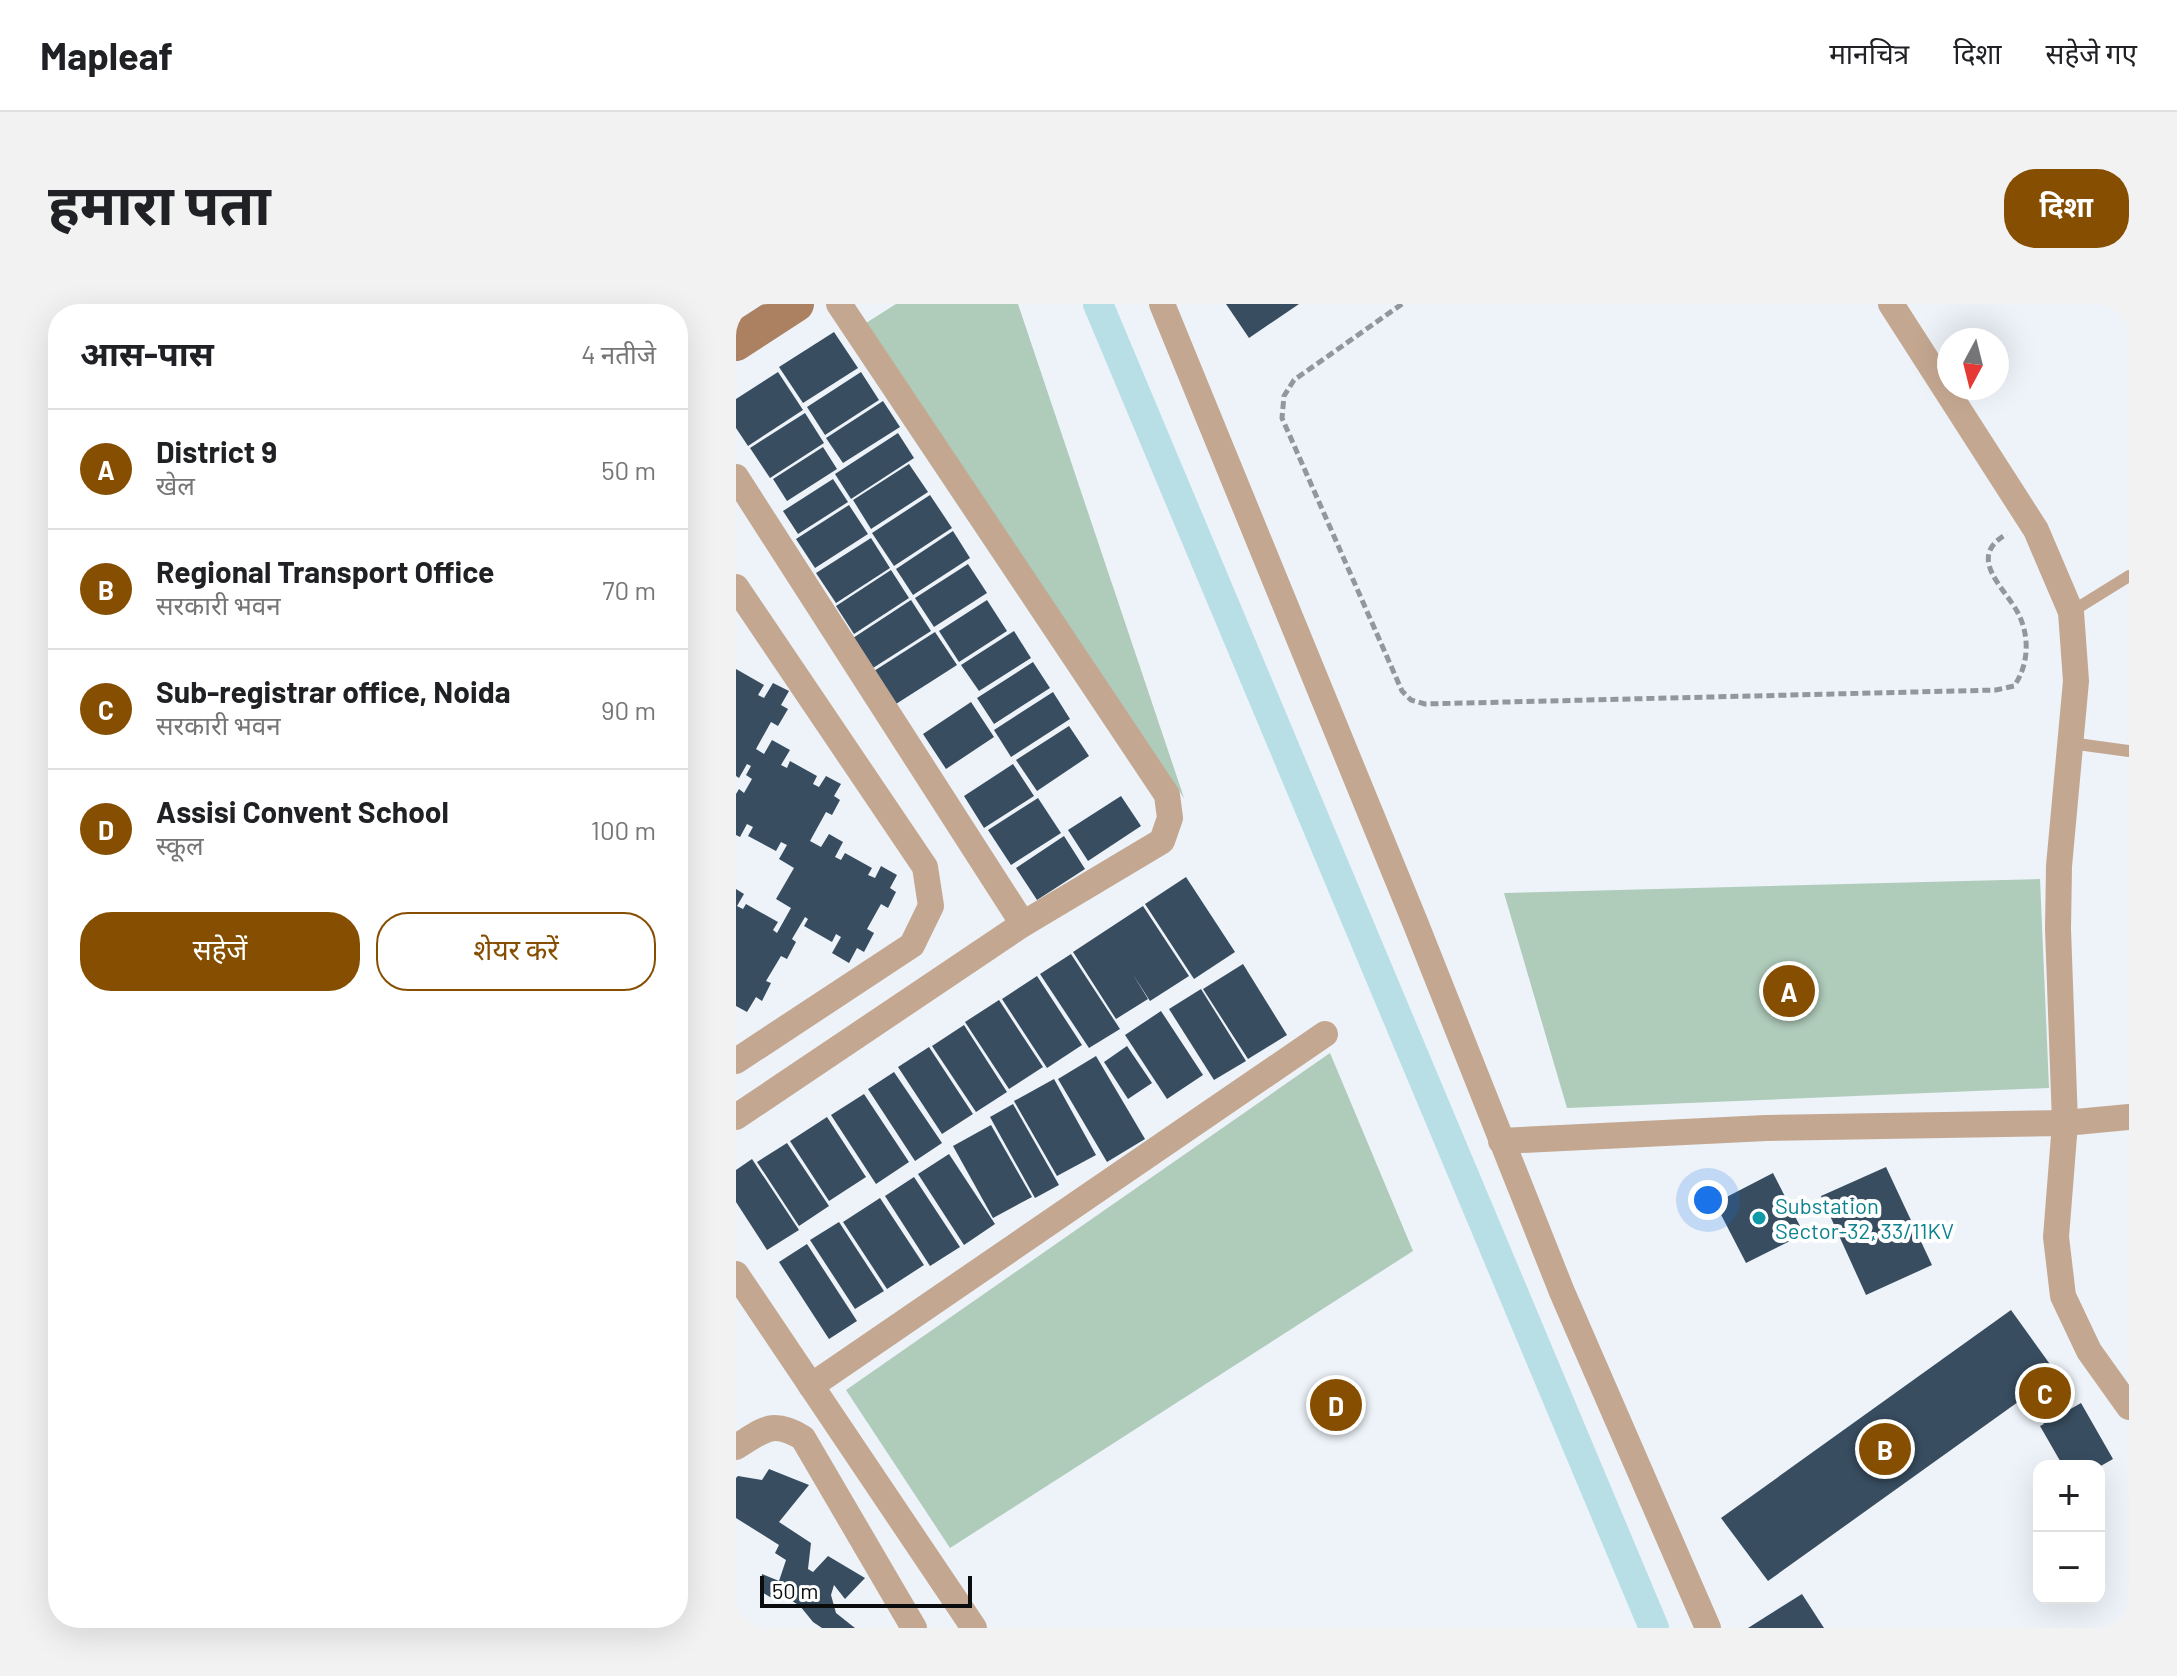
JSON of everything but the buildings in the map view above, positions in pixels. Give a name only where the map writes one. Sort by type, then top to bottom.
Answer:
[{"type":"street","points":[[736,343],[796,304]]},
{"type":"street","points":[[736,1117],[1023,924],[1162,841],[1170,818],[1167,795],[839,304]]},
{"type":"street","points":[[1162,304],[1409,907],[1501,1141],[1618,1423],[1708,1628]]},
{"type":"street","points":[[1891,304],[2036,530],[2071,612],[2076,681],[2059,866],[2058,929],[2065,1123],[2056,1237],[2063,1296],[2089,1351],[2129,1407]]},
{"type":"street","points":[[736,477],[1023,924]]},
{"type":"street","points":[[736,587],[925,867],[931,906],[912,945],[736,1061]]},
{"type":"street","points":[[811,1386],[1325,1034]]},
{"type":"street","points":[[1501,1141],[1766,1128],[2065,1123],[2129,1117]]},
{"type":"street","points":[[736,1274],[974,1628]]},
{"type":"street","points":[[736,1447],[766,1428],[786,1427],[803,1438],[914,1628]]},
{"type":"lane","points":[[2071,612],[2129,576]]},
{"type":"lane","points":[[2070,743],[2129,751]]},
{"type":"path","points":[[1402,304],[1294,380],[1284,396],[1282,418],[1402,691],[1411,700],[1425,704],[1996,690],[2014,686],[2023,673],[2026,634],[2018,613],[1991,573],[1989,556],[1995,541],[2007,534],[2036,530]]},
{"type":"green space","points":[[896,304],[1018,304],[1184,798],[866,323]]},
{"type":"green space","points":[[2040,879],[2049,1088],[1567,1108],[1504,893]]},
{"type":"green space","points":[[1330,1053],[1413,1251],[950,1548],[846,1390]]},
{"type":"waterway","points":[[1098,304],[1654,1628]]},
{"type":"place","name":"District 9","points":[[1789,991]]},
{"type":"place","name":"Substation Sector-32, 33/11KV","points":[[1759,1218]]},
{"type":"place","name":"Sub-registrar office, Noida","points":[[2045,1393]]},
{"type":"place","name":"Assisi Convent School","points":[[1336,1405]]},
{"type":"place","name":"Regional Transport Office","points":[[1885,1449]]}]
